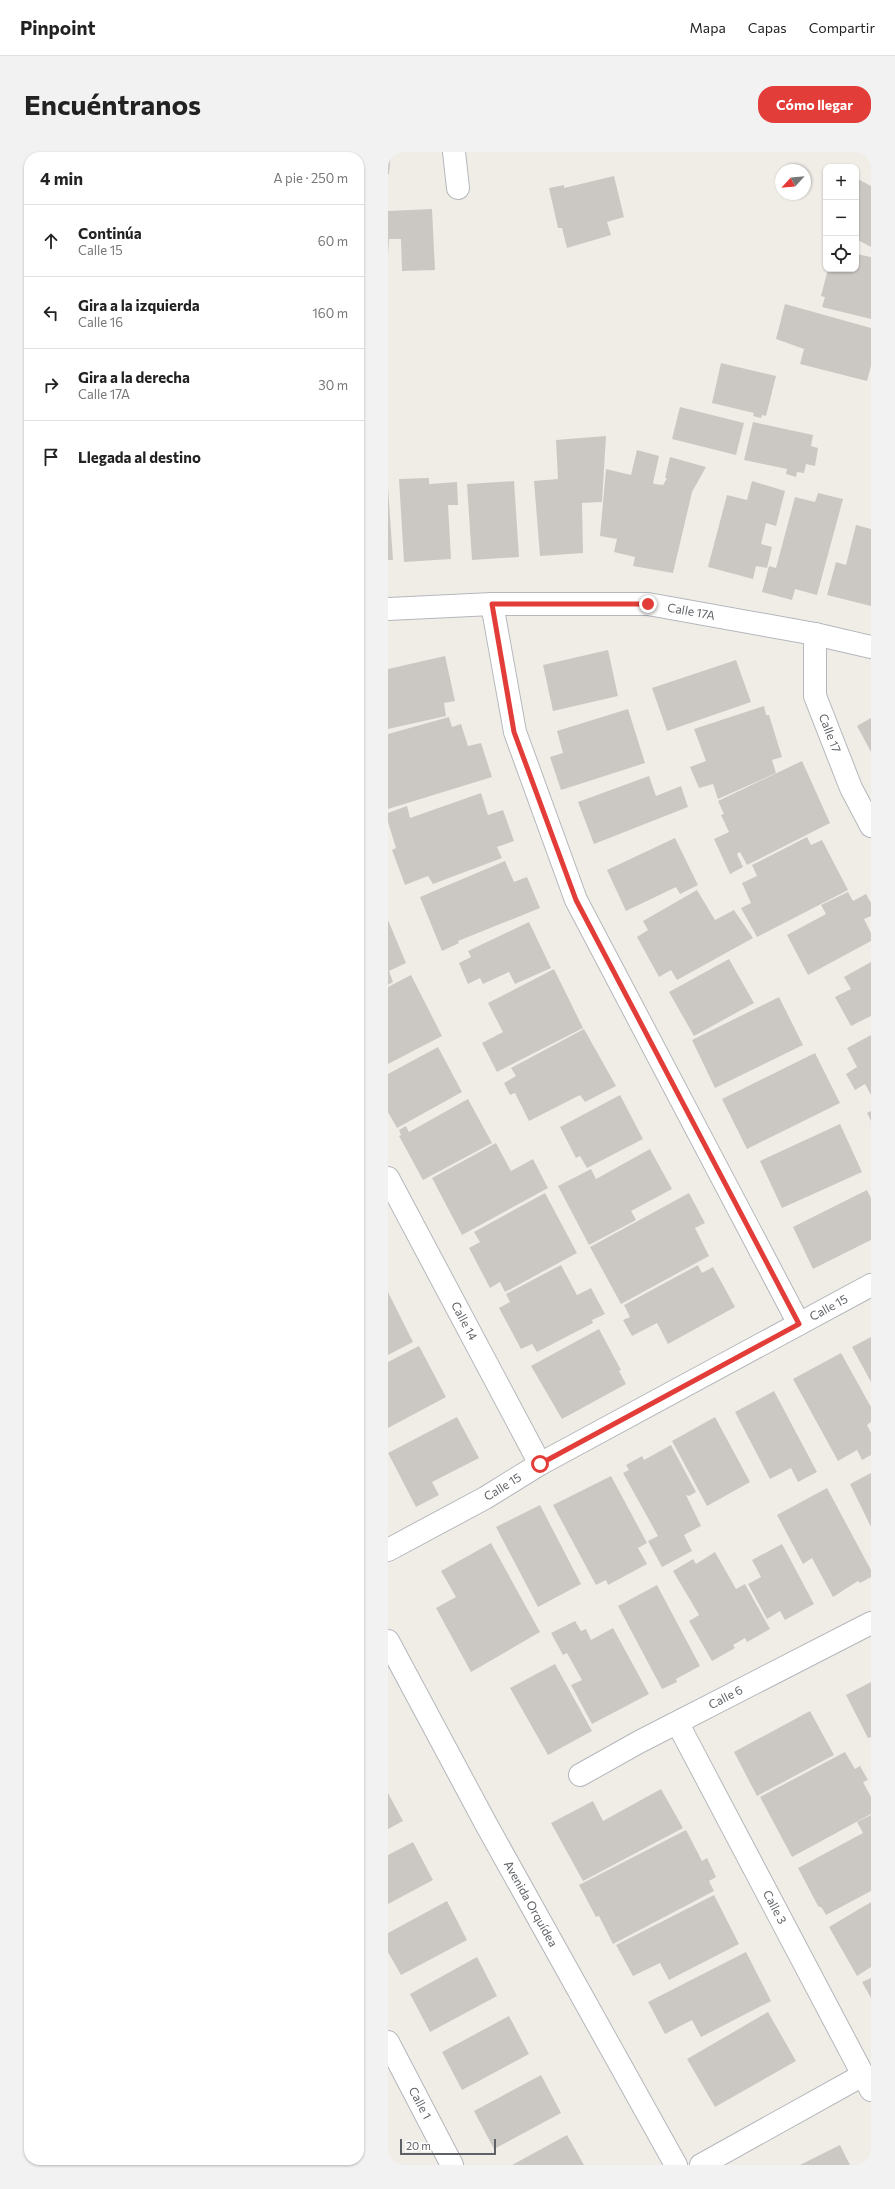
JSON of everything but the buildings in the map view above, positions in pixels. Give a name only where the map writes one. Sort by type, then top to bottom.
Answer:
[{"type":"street","points":[[454,152],[458,188]]},
{"type":"street","points":[[492,604],[514,732],[576,900],[799,1324]]},
{"type":"street","name":"Calle 17A","points":[[388,610],[492,604],[648,604],[815,634],[871,647]]},
{"type":"street","name":"Calle 17","points":[[815,634],[815,696],[850,788],[871,826]]},
{"type":"street","name":"Calle 14","points":[[388,1178],[540,1464]]},
{"type":"street","name":"Calle 15","points":[[388,1550],[485,1498],[540,1464],[871,1285]]},
{"type":"street","name":"Calle 6","points":[[580,1775],[639,1742],[678,1724],[871,1623]]},
{"type":"street","name":"Avenida Orquídea","points":[[388,1640],[486,1824],[676,2165]]},
{"type":"street","name":"Calle 3","points":[[678,1724],[867,2082]]},
{"type":"street","name":"Calle 1","points":[[388,2042],[452,2165]]},
{"type":"street","points":[[701,2165],[867,2082]]},
{"type":"route","points":[[540,1464],[799,1324],[576,900],[514,732],[492,604],[648,604]]}]
